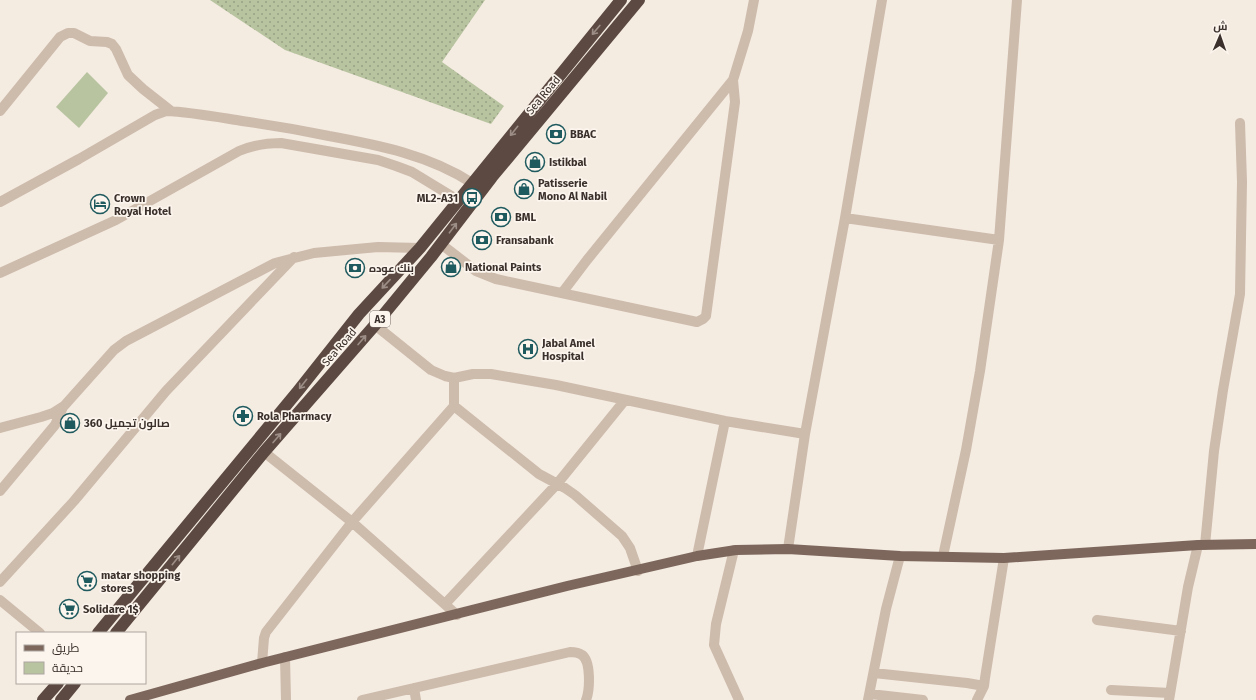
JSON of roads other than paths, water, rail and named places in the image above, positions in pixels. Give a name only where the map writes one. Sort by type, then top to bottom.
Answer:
[{"type":"highway","name":"Sea Road","points":[[99,632],[288,403],[359,314],[420,248],[621,0]]},
{"type":"highway","name":"Sea Road","points":[[117,632],[264,452],[375,325],[441,244],[492,177],[639,0]]},
{"type":"highway","points":[[42,700],[57,684]]},
{"type":"highway","points":[[61,700],[74,684]]},
{"type":"main road","points":[[130,700],[285,657],[457,615],[567,586],[638,571],[697,556],[734,550],[788,549],[900,556],[1004,558],[1202,545],[1256,544]]},
{"type":"street","points":[[562,293],[733,80],[748,31],[754,0]]},
{"type":"street","points":[[788,549],[805,434],[845,218],[882,0]]},
{"type":"street","points":[[944,556],[968,442],[999,240],[1017,0]]},
{"type":"street","points":[[0,111],[60,37],[68,33],[74,33],[90,41],[107,42],[112,44],[116,49],[128,75],[171,111]]},
{"type":"street","points":[[441,244],[476,271],[485,276],[697,322],[703,319],[706,316],[735,102],[733,80]]},
{"type":"street","points":[[0,202],[155,115],[161,112],[171,111],[277,126],[397,150],[439,165],[472,183]]},
{"type":"street","points":[[1111,690],[1169,696],[1188,587],[1202,545],[1222,390],[1240,294],[1242,182],[1240,124]]},
{"type":"street","points":[[0,273],[116,220],[239,151],[253,145],[281,143],[378,160],[412,172],[458,200]]},
{"type":"street","points":[[845,218],[999,240]]},
{"type":"street","points":[[0,428],[53,413],[64,406],[114,350],[126,340],[275,263],[314,253],[378,247],[420,248]]},
{"type":"street","points":[[0,582],[74,501],[166,392],[294,257]]},
{"type":"street","points":[[375,325],[431,370],[445,376],[454,378],[473,374],[491,374],[556,385],[725,421],[805,434]]},
{"type":"street","points":[[262,663],[264,638],[266,632],[352,522],[454,406],[454,378]]},
{"type":"street","points":[[445,604],[557,484],[625,400]]},
{"type":"street","points":[[0,491],[55,425],[64,406]]},
{"type":"street","points":[[454,406],[530,467],[574,495],[622,536],[630,548],[638,571]]},
{"type":"street","points":[[697,556],[725,421]]},
{"type":"street","points":[[264,452],[352,522],[457,615]]},
{"type":"street","points":[[734,550],[716,624],[714,645],[739,700]]},
{"type":"street","points":[[900,556],[886,609],[869,697],[923,700]]},
{"type":"street","points":[[977,700],[984,686],[1004,558]]},
{"type":"street","points":[[0,600],[39,632]]},
{"type":"street","points":[[1097,620],[1181,631]]},
{"type":"street","points":[[362,700],[570,652],[583,655],[586,660],[590,689],[586,700]]},
{"type":"street","points":[[285,657],[286,700]]},
{"type":"street","points":[[874,673],[984,686]]},
{"type":"street","points":[[414,688],[416,700]]},
{"type":"place","name":"BBAC","points":[[556,134]]},
{"type":"place","name":"Istikbal","points":[[535,162]]},
{"type":"place","name":"Patisserie Mono Al Nabil","points":[[524,189]]},
{"type":"place","name":"ML2-A31","points":[[472,198]]},
{"type":"place","name":"Crown Royal Hotel","points":[[100,204]]},
{"type":"place","name":"BML","points":[[501,217]]},
{"type":"place","name":"Fransabank","points":[[482,240]]},
{"type":"place","name":"National Paints","points":[[451,267]]},
{"type":"place","name":"بنك عوده","points":[[355,268]]},
{"type":"place","name":"Jabal Amel Hospital","points":[[528,349]]},
{"type":"place","name":"Rola Pharmacy","points":[[243,416]]},
{"type":"place","name":"صالون تجميل 360","points":[[70,423]]},
{"type":"place","name":"matar shopping stores","points":[[87,581]]},
{"type":"place","name":"Solidare 1$","points":[[69,609]]}]
